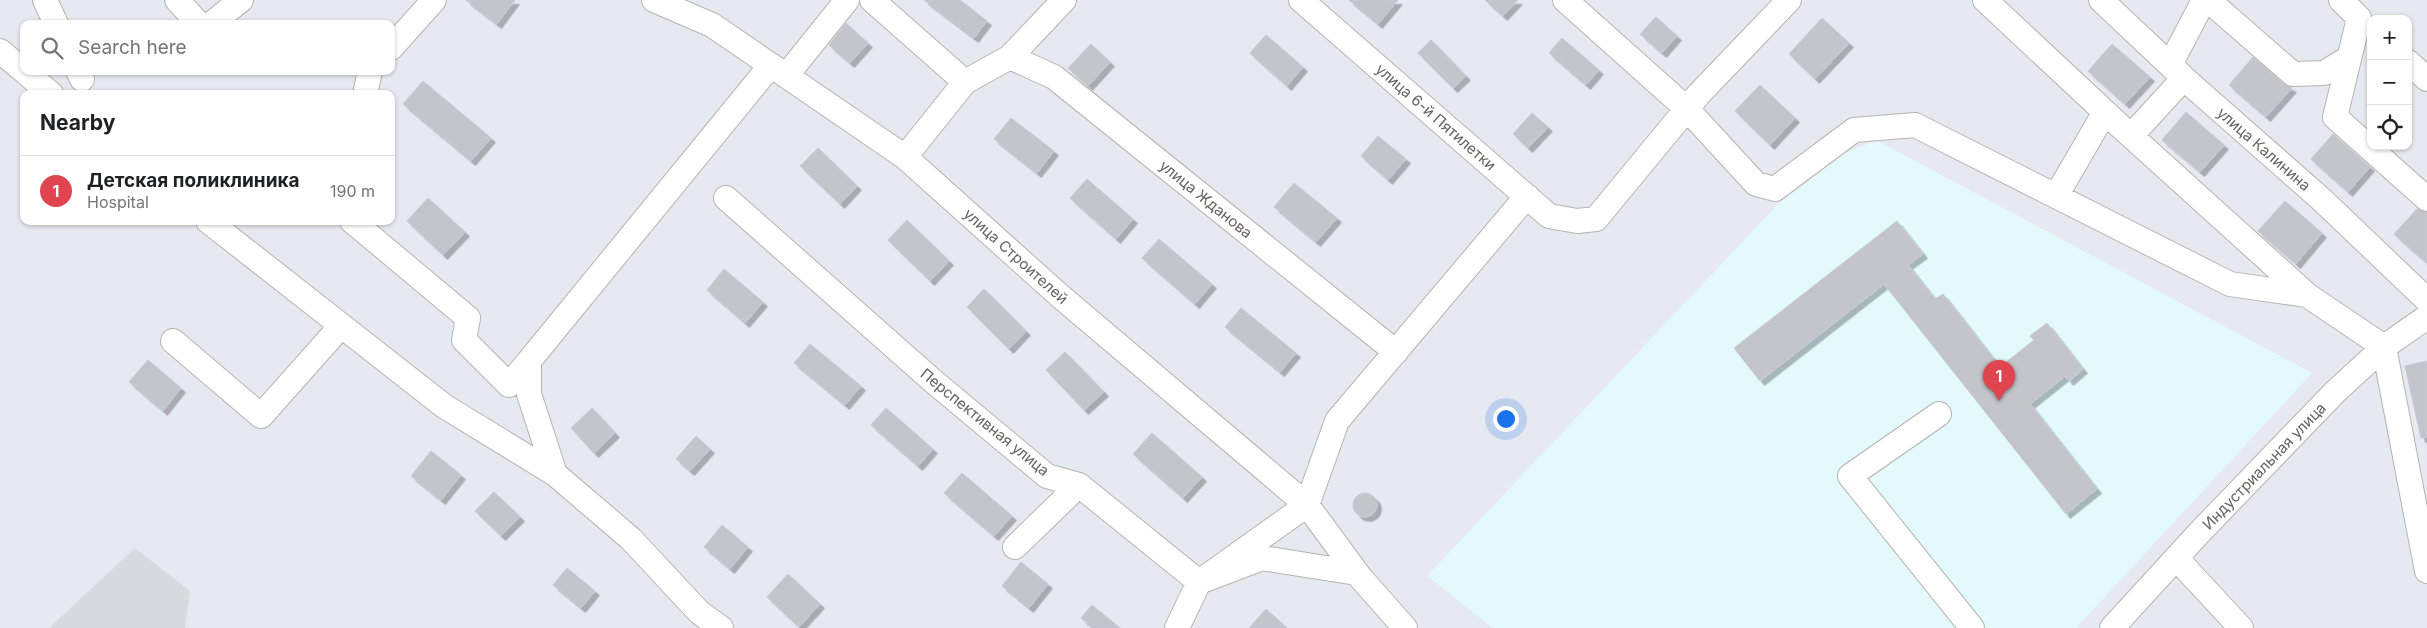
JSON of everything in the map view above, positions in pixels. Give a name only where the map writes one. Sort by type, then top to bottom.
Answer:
[{"type":"street","points":[[45,0],[54,20]]},
{"type":"street","points":[[177,0],[195,20]]},
{"type":"street","points":[[216,20],[241,0]]},
{"type":"street","points":[[395,44],[434,0]]},
{"type":"street","name":"улица Строителей","points":[[654,0],[712,25],[905,157],[1060,296],[1307,505],[1358,573],[1405,628]]},
{"type":"street","points":[[357,225],[468,318],[464,340],[509,385],[778,70],[847,0]]},
{"type":"street","points":[[872,0],[965,82]]},
{"type":"street","points":[[905,157],[965,82],[1010,57],[1064,0]]},
{"type":"street","name":"улица 6-й Пятилетки","points":[[1301,0],[1549,216],[1577,221],[1596,219],[1687,109]]},
{"type":"street","points":[[1565,0],[1687,109],[1756,184],[1775,189],[1854,130],[1916,125],[2230,284],[2307,295]]},
{"type":"street","points":[[1687,109],[1789,0]]},
{"type":"street","points":[[1985,0],[2131,136],[2307,295],[2384,347],[2427,571]]},
{"type":"street","name":"улица Калинина","points":[[2101,0],[2177,72],[2321,199],[2427,300]]},
{"type":"street","points":[[2131,136],[2177,72],[2204,0]]},
{"type":"street","points":[[2208,0],[2293,74],[2324,73],[2349,58]]},
{"type":"street","points":[[2340,0],[2365,23],[2349,58],[2335,117],[2427,199]]},
{"type":"street","points":[[0,52],[20,68]]},
{"type":"street","name":"улица Жданова","points":[[1010,57],[1054,77],[1396,352]]},
{"type":"street","points":[[2412,66],[2427,79]]},
{"type":"street","points":[[29,75],[46,90]]},
{"type":"street","points":[[366,90],[369,75]]},
{"type":"street","points":[[2056,196],[2105,112]]},
{"type":"street","points":[[1177,628],[1198,582],[1307,505],[1337,421],[1527,196]]},
{"type":"street","name":"Перспективная улица","points":[[726,198],[933,381],[1047,476],[1079,485],[1198,582]]},
{"type":"street","points":[[213,225],[444,406],[555,474],[631,538],[699,612],[721,628]]},
{"type":"street","name":"Индустриальная улица","points":[[2112,628],[2320,407],[2384,347],[2427,317]]},
{"type":"street","points":[[173,341],[261,416],[341,326]]},
{"type":"street","points":[[529,361],[529,394],[555,474]]},
{"type":"street","points":[[1939,414],[1850,476],[1972,628]]},
{"type":"street","points":[[1015,548],[1079,485]]},
{"type":"street","points":[[1198,582],[1262,558],[1358,573]]},
{"type":"street","points":[[2176,558],[2241,628]]},
{"type":"shaded area","points":[[1876,140],[2312,373],[2076,628],[1493,628],[1427,576],[1814,166]]},
{"type":"shaded area","points":[[135,548],[190,591],[185,628],[49,628]]},
{"type":"building","points":[[466,0],[515,0],[497,24]]},
{"type":"building","points":[[924,0],[960,0],[987,21],[974,38]]},
{"type":"building","points":[[1349,0],[1398,0],[1378,24]]},
{"type":"building","points":[[1485,0],[1518,0],[1503,16]]},
{"type":"building","points":[[1656,17],[1677,36],[1662,53],[1640,34]]},
{"type":"building","points":[[1822,18],[1849,43],[1815,79],[1789,54]]},
{"type":"building","points":[[846,23],[868,43],[850,63],[829,45]]},
{"type":"building","points":[[1266,35],[1303,67],[1287,86],[1250,53]]},
{"type":"building","points":[[1562,38],[1599,70],[1586,85],[1549,53]]},
{"type":"building","points":[[1431,40],[1466,76],[1453,88],[1418,53]]},
{"type":"building","points":[[1091,44],[1110,62],[1088,86],[1068,68]]},
{"type":"building","points":[[2112,44],[2150,77],[2125,104],[2088,71]]},
{"type":"building","points":[[2253,57],[2284,84],[2292,88],[2266,117],[2229,85]]},
{"type":"building","points":[[423,81],[491,138],[471,161],[403,104]]},
{"type":"building","points":[[1760,85],[1795,118],[1770,145],[1735,111]]},
{"type":"building","points":[[2186,112],[2224,145],[2200,172],[2162,140]]},
{"type":"building","points":[[1532,113],[1548,127],[1528,148],[1513,134]]},
{"type":"building","points":[[1011,118],[1054,151],[1037,173],[994,139]]},
{"type":"building","points":[[2333,134],[2370,167],[2348,192],[2311,159]]},
{"type":"building","points":[[1378,136],[1406,159],[1388,180],[1361,156]]},
{"type":"building","points":[[818,148],[857,186],[840,204],[800,166]]},
{"type":"building","points":[[1087,179],[1133,219],[1116,239],[1070,198]]},
{"type":"building","points":[[1294,183],[1337,218],[1316,242],[1274,207]]},
{"type":"building","points":[[428,198],[465,232],[443,255],[407,221]]},
{"type":"building","points":[[2285,201],[2322,233],[2296,264],[2258,231]]},
{"type":"building","points":[[2417,209],[2427,212],[2427,263],[2394,234]]},
{"type":"building","points":[[907,220],[949,261],[930,281],[888,240]]},
{"type":"building","points":[[1897,221],[1923,254],[1908,265],[1935,299],[1943,294],[2000,367],[2034,340],[2030,336],[2047,323],[2083,369],[2069,381],[2065,376],[2030,404],[2097,489],[2066,514],[1884,284],[1760,381],[1734,348]]},
{"type":"building","points":[[1159,239],[1212,284],[1195,304],[1142,258]]},
{"type":"building","points":[[724,269],[763,302],[745,323],[707,290]]},
{"type":"building","points":[[984,289],[1026,331],[1009,349],[967,307]]},
{"type":"building","points":[[1241,308],[1296,353],[1280,372],[1225,327]]},
{"type":"building","points":[[810,344],[861,386],[845,405],[794,363]]},
{"type":"building","points":[[1065,352],[1104,392],[1084,410],[1046,370]]},
{"type":"building","points":[[148,360],[181,388],[163,411],[129,382]]},
{"type":"building","points":[[2427,361],[2427,437],[2421,438],[2405,366]]},
{"type":"building","points":[[592,408],[615,433],[594,453],[571,428]]},
{"type":"building","points":[[886,408],[933,449],[918,466],[871,425]]},
{"type":"building","points":[[1152,433],[1202,477],[1183,498],[1133,454]]},
{"type":"building","points":[[696,436],[710,449],[690,471],[676,459]]},
{"type":"building","points":[[431,451],[461,475],[441,500],[411,476]]},
{"type":"building","points":[[962,473],[1012,516],[994,536],[944,493]]},
{"type":"building","points":[[494,492],[520,517],[501,536],[475,511]]},
{"type":"building","points":[[1365,493],[1374,496],[1377,505],[1374,514],[1365,517],[1356,514],[1353,505],[1356,496]]},
{"type":"building","points":[[722,525],[748,547],[730,569],[704,547]]},
{"type":"building","points":[[1021,562],[1048,584],[1029,608],[1002,586]]},
{"type":"building","points":[[567,568],[595,591],[581,608],[553,585]]},
{"type":"building","points":[[788,574],[820,604],[799,627],[767,597]]},
{"type":"building","points":[[1092,605],[1120,628],[1093,628],[1081,618]]},
{"type":"building","points":[[1266,609],[1287,628],[1249,628]]},
{"type":"place","name":"Детская поликлиника","points":[[1999,401]]}]
